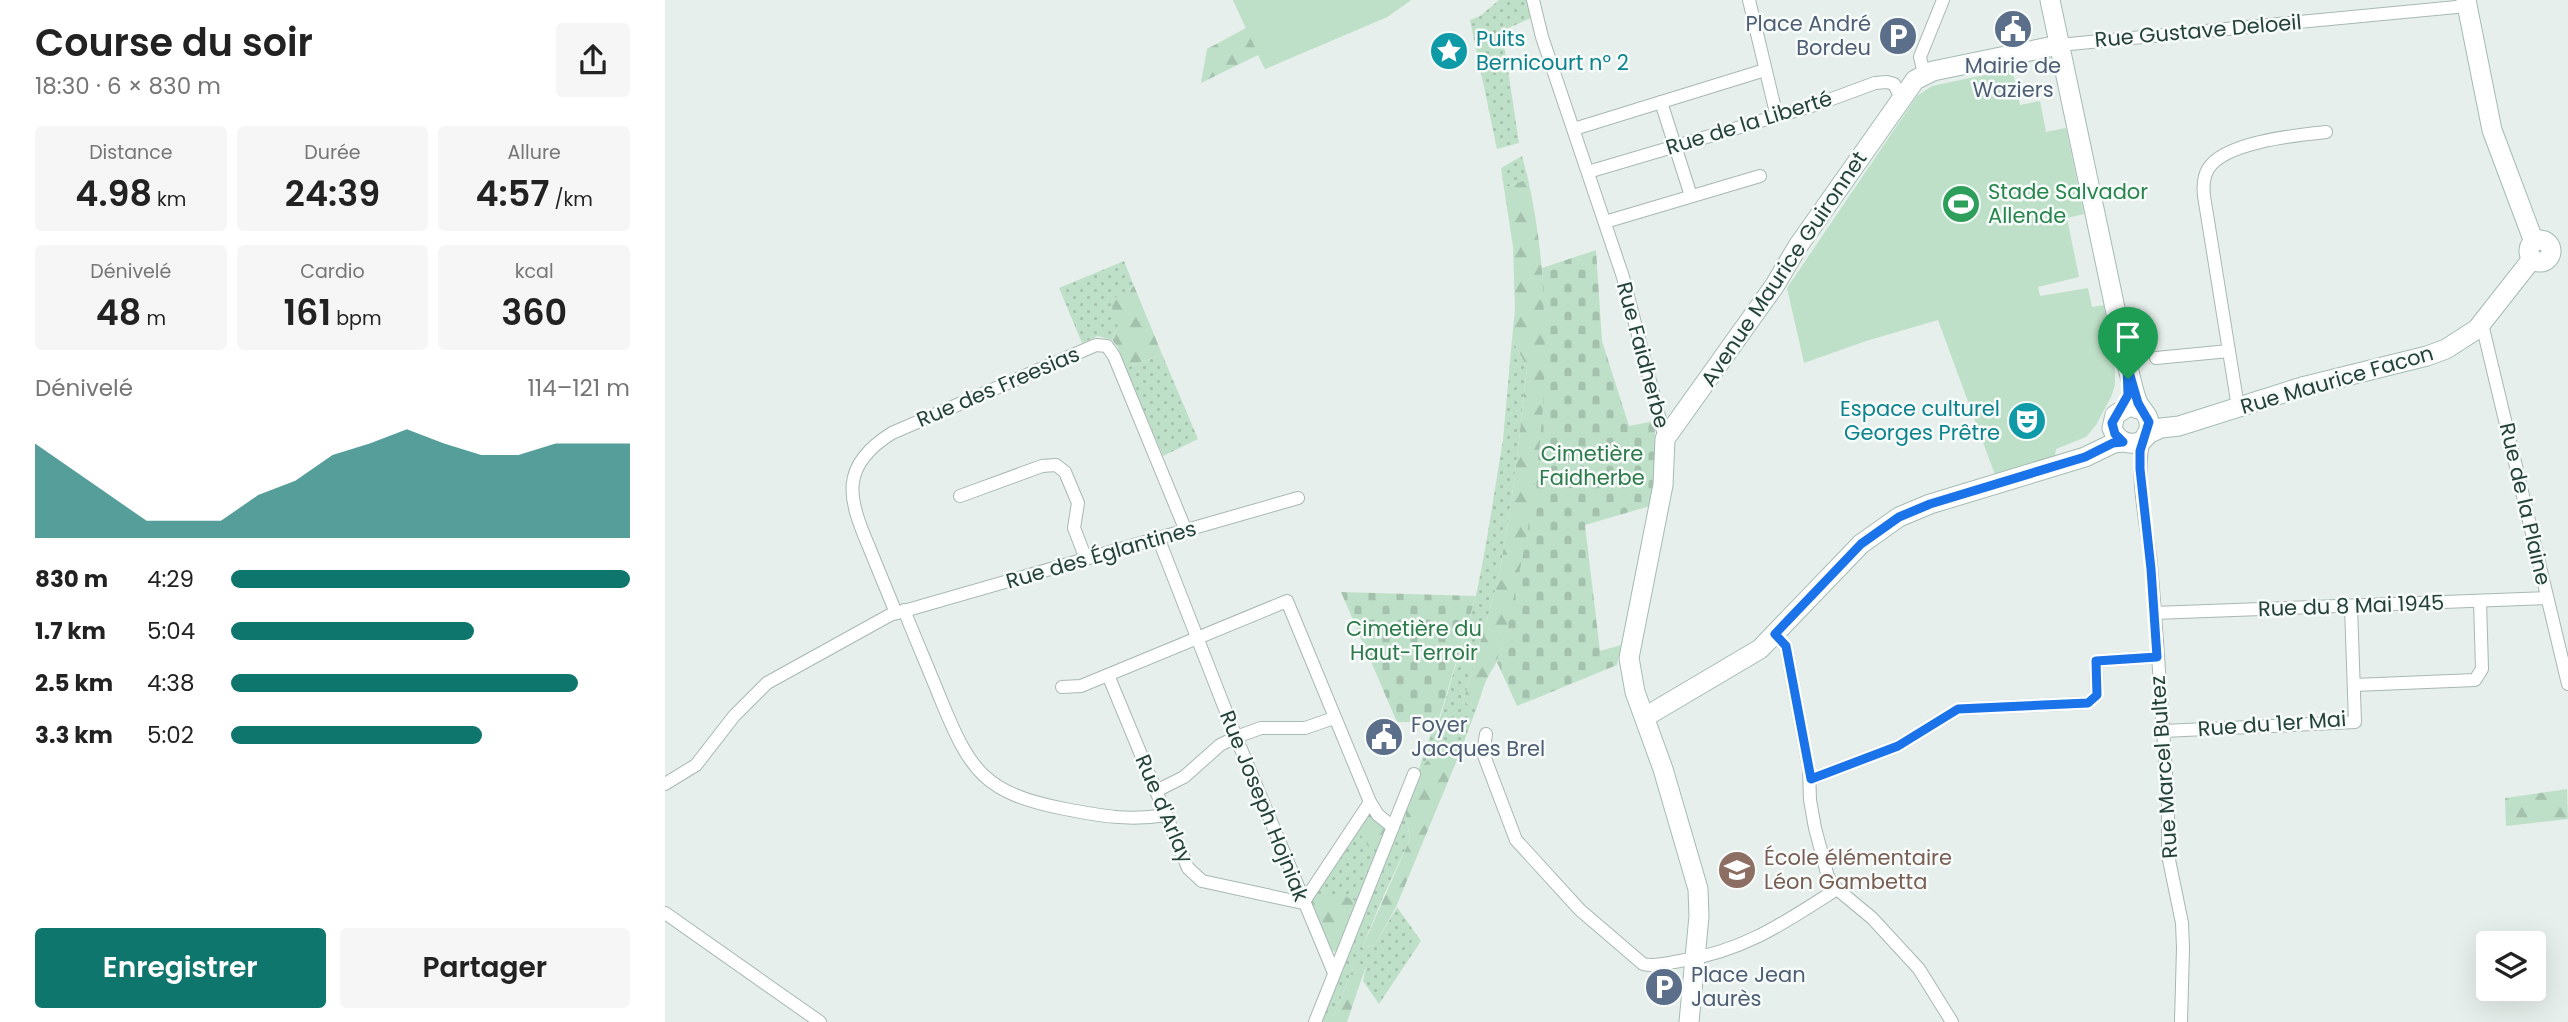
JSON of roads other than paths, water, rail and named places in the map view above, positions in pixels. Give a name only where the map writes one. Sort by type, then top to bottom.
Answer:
[{"type":"street","name":"Rue Faidherbe","points":[[1533,0],[1542,37],[1623,277],[1665,439],[1663,485],[1629,651],[1632,683],[1646,717],[1698,889],[1695,958]]},
{"type":"street","points":[[1749,0],[1777,117]]},
{"type":"street","points":[[1901,98],[1915,80],[1924,74],[1920,57],[1943,0]]},
{"type":"street","points":[[2050,0],[2127,365],[2137,400],[2150,425],[2136,439],[2116,436],[2112,428],[2114,416],[2128,395],[2127,365]]},
{"type":"street","points":[[2466,3],[2494,139],[2533,251],[2544,262],[2560,253]]},
{"type":"street","name":"Rue Gustave Deloeil","points":[[1924,74],[2059,45],[2466,3]]},
{"type":"street","points":[[1574,129],[1765,70]]},
{"type":"street","name":"Rue de la Liberté","points":[[1588,172],[1777,117],[1879,82],[1894,84],[1901,98]]},
{"type":"street","name":"Avenue Maurice Guironnet","points":[[1665,439],[1775,285],[1798,246],[1901,98]]},
{"type":"street","points":[[1661,102],[1691,196]]},
{"type":"street","points":[[2238,407],[2204,196],[2204,181],[2207,172],[2219,159],[2255,143],[2326,131]]},
{"type":"street","points":[[1605,222],[1760,176]]},
{"type":"street","name":"Rue Maurice Facon","points":[[1646,717],[1755,653],[1861,544],[1899,517],[1930,504],[2085,457],[2113,443],[2136,439],[2161,428],[2189,423],[2328,380],[2437,353],[2463,340],[2482,324],[2533,251]]},
{"type":"street","name":"Rue de la Plaine","points":[[2482,324],[2568,684]]},
{"type":"street","name":"Rue des Freesias","points":[[1166,815],[1107,818],[1027,801],[992,783],[974,767],[960,745],[854,510],[853,481],[863,457],[892,433],[1096,345],[1104,344],[1112,352],[1186,531]]},
{"type":"street","points":[[2156,358],[2229,351]]},
{"type":"street","points":[[2120,410],[2131,406],[2144,412]]},
{"type":"street","name":"Rue Maurice Facon","points":[[2144,412],[2167,422],[2189,423]]},
{"type":"street","name":"Rue Marcel Bultez","points":[[2136,439],[2163,732],[2168,800],[2166,837],[2182,923],[2181,1022]]},
{"type":"street","points":[[960,496],[1042,466],[1056,465],[1065,472],[1078,503],[1075,528],[1086,559]]},
{"type":"street","name":"Rue des Églantines","points":[[665,784],[697,765],[734,716],[767,682],[900,612],[1159,540],[1298,498]]},
{"type":"street","name":"Rue Joseph Hojniak","points":[[1159,540],[1303,903],[1334,973]]},
{"type":"street","name":"Rue du 8 Mai 1945","points":[[2154,614],[2547,598]]},
{"type":"street","points":[[1062,687],[1077,688],[1287,601],[1370,802],[1378,815],[1393,827]]},
{"type":"street","points":[[2354,685],[2475,680],[2481,669],[2480,601]]},
{"type":"street","name":"Rue du 1er Mai","points":[[2163,732],[2355,722],[2351,607]]},
{"type":"street","points":[[1775,634],[1786,646],[1811,779],[1810,800],[1825,871],[1836,889],[1866,912],[1919,969],[1952,1022]]},
{"type":"street","points":[[1811,779],[1898,746],[1958,709],[2088,703],[2097,695],[2096,661],[2157,657]]},
{"type":"street","name":"Rue d'Arlay","points":[[1108,675],[1188,868],[1197,878],[1303,903]]},
{"type":"street","points":[[1156,791],[1184,777],[1220,745],[1236,737],[1261,728],[1305,728],[1334,718]]},
{"type":"street","points":[[1486,734],[1483,754],[1516,840],[1580,910],[1647,965],[1695,958],[1747,943],[1836,889]]},
{"type":"street","points":[[1315,1022],[1414,774]]},
{"type":"street","points":[[1303,903],[1370,802]]},
{"type":"street","points":[[665,913],[820,1022]]},
{"type":"street","points":[[1689,1022],[1695,958]]},
{"type":"place","name":"Mairie de Waziers","points":[[2013,29]]},
{"type":"place","name":"Place André Bordeu","points":[[1898,36]]},
{"type":"place","name":"Puits Bernicourt n° 2","points":[[1449,51]]},
{"type":"place","name":"Stade Salvador Allende","points":[[1961,204]]},
{"type":"place","name":"Espace culturel Georges Prêtre","points":[[2027,421]]},
{"type":"place","name":"Foyer Jacques Brel","points":[[1384,737]]},
{"type":"place","name":"École élémentaire Léon Gambetta","points":[[1737,870]]},
{"type":"place","name":"Place Jean Jaurès","points":[[1664,987]]},
{"type":"park label","name":"Cimetière Faidherbe","points":[[1592,466]]},
{"type":"park label","name":"Cimetière du Haut-Terroir","points":[[1414,641]]}]
